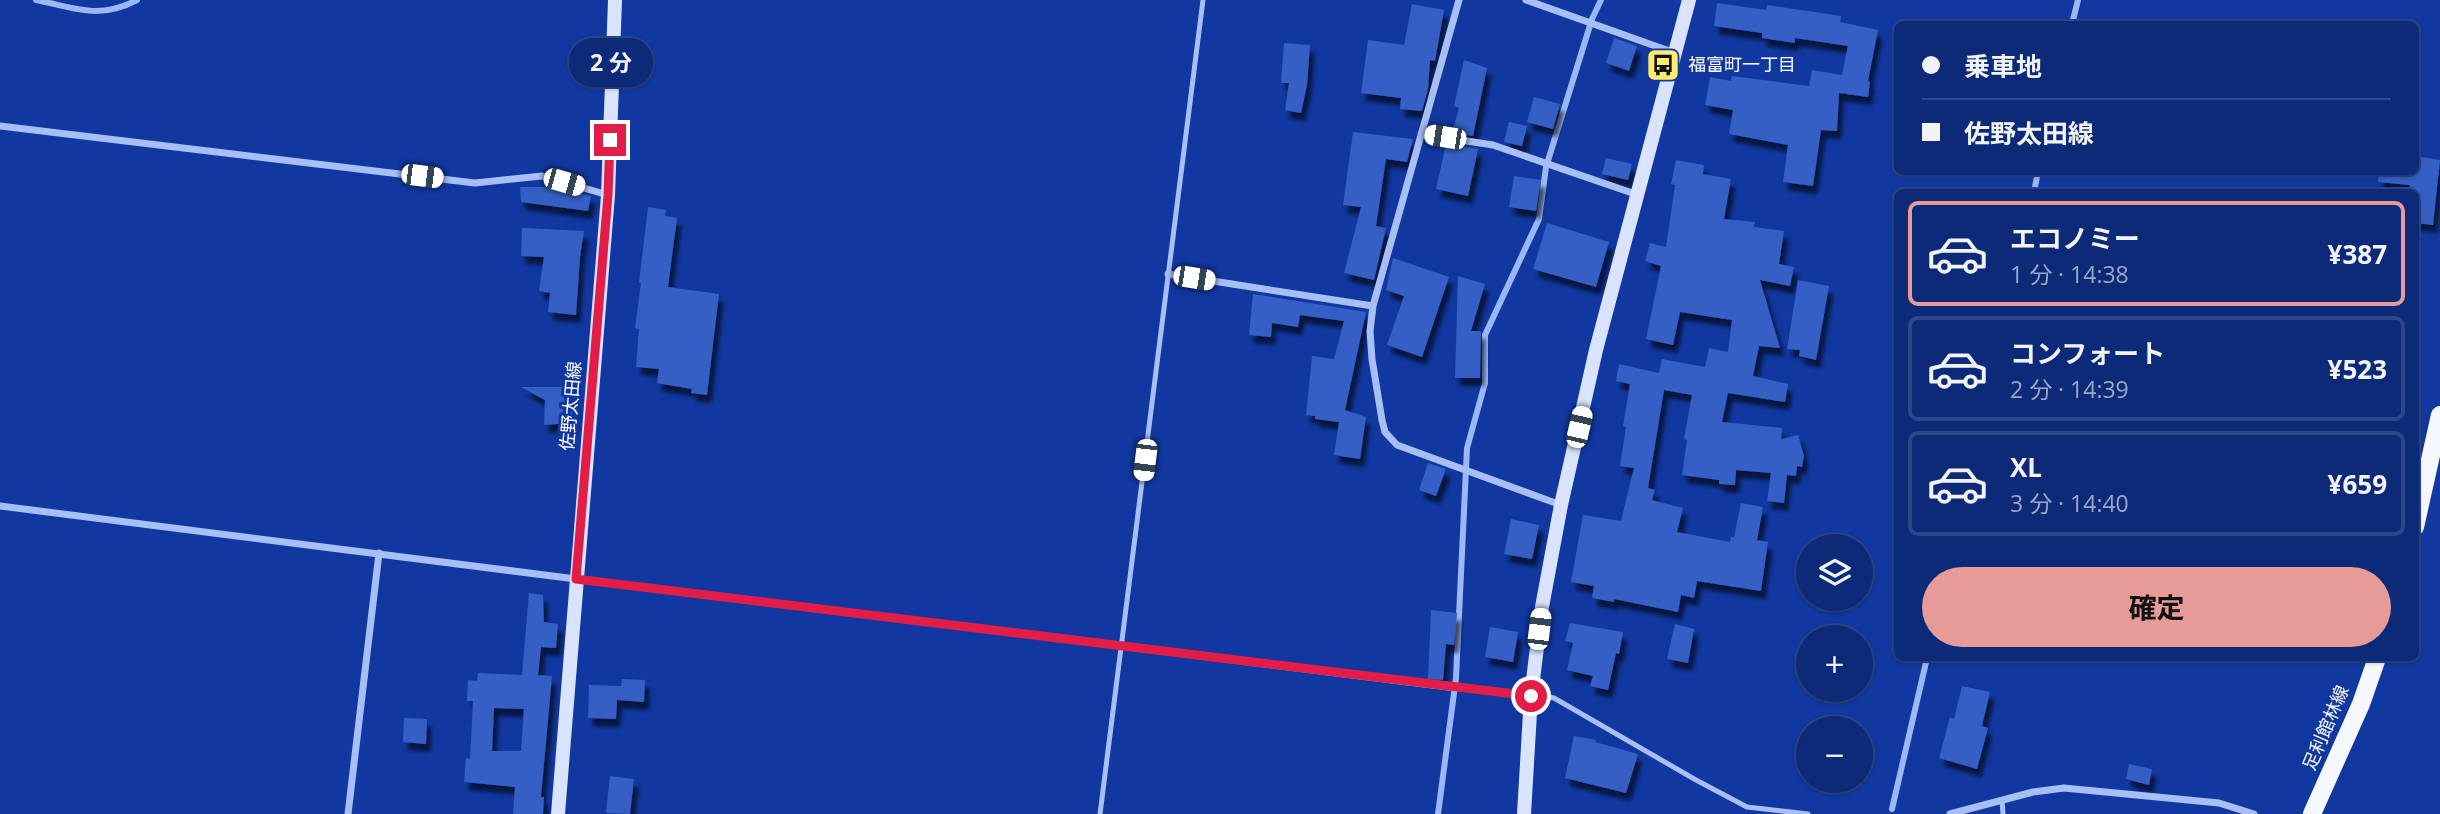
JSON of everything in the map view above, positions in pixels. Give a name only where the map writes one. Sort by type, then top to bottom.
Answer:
[{"type":"main road","points":[[2419,509],[2440,415]]},
{"type":"main road","name":"足利館林線","points":[[2312,814],[2361,704],[2376,661]]},
{"type":"street","name":"佐野太田線","points":[[558,814],[608,195],[615,0]]},
{"type":"street","points":[[1459,0],[1373,306],[1370,331],[1382,420],[1385,432],[1397,445],[1561,505]]},
{"type":"street","points":[[1526,0],[1676,53]]},
{"type":"street","points":[[1524,814],[1531,696],[1542,607],[1561,505],[1596,349],[1689,0]]},
{"type":"street","points":[[0,126],[475,183],[542,176],[608,195]]},
{"type":"street","points":[[1422,134],[1493,145],[1639,195]]},
{"type":"street","points":[[1168,274],[1373,306]]},
{"type":"street","points":[[0,506],[576,579]]},
{"type":"street","points":[[348,814],[379,553]]},
{"type":"street","points":[[1950,814],[2033,792],[2064,788],[2218,803],[2254,814]]},
{"type":"lane","points":[[1100,814],[1203,0]]},
{"type":"lane","points":[[576,579],[1554,698],[1747,807],[1808,814]]},
{"type":"lane","points":[[2002,800],[2003,814]]},
{"type":"building","points":[[1717,3],[1766,10],[1767,5],[1841,16],[1840,22],[1878,30],[1868,81],[1868,97],[1839,93],[1837,131],[1821,130],[1813,186],[1783,182],[1788,145],[1729,134],[1733,110],[1705,105],[1710,77],[1731,81],[1732,76],[1809,86],[1812,70],[1842,75],[1848,46],[1795,38],[1795,43],[1762,38],[1762,33],[1714,26]]},
{"type":"building","points":[[1412,4],[1444,10],[1435,61],[1430,60],[1428,89],[1422,111],[1400,109],[1401,98],[1361,93],[1368,40],[1404,45]]},
{"type":"building","points":[[1614,38],[1637,46],[1629,71],[1606,63]]},
{"type":"building","points":[[1284,43],[1310,45],[1307,85],[1301,113],[1285,110],[1289,83],[1281,83]]},
{"type":"building","points":[[1464,60],[1487,68],[1473,136],[1452,133],[1459,108],[1454,106]]},
{"type":"building","points":[[1534,97],[1560,104],[1553,129],[1527,122]]},
{"type":"building","points":[[1509,122],[1527,126],[1522,146],[1504,142]]},
{"type":"building","points":[[1353,132],[1413,139],[1407,162],[1386,159],[1376,226],[1386,228],[1374,280],[1344,273],[1361,207],[1343,205]]},
{"type":"building","points":[[1446,144],[1478,149],[1468,196],[1436,189]]},
{"type":"building","points":[[2419,157],[2440,160],[2433,225],[2419,223],[2419,189],[2409,189],[2410,185],[2378,182],[2379,175],[2419,175]]},
{"type":"building","points":[[1606,158],[1632,164],[1628,180],[1602,174]]},
{"type":"building","points":[[1676,160],[1704,165],[1703,174],[1731,179],[1724,219],[1755,222],[1754,227],[1784,231],[1779,264],[1794,267],[1790,286],[1760,280],[1780,348],[1759,346],[1753,376],[1788,384],[1785,402],[1728,393],[1722,422],[1782,428],[1781,439],[1798,435],[1804,456],[1802,467],[1797,466],[1796,476],[1787,475],[1784,503],[1767,501],[1771,473],[1736,470],[1735,485],[1682,475],[1687,440],[1684,439],[1692,395],[1664,390],[1648,488],[1655,490],[1652,500],[1683,508],[1677,532],[1730,542],[1731,537],[1734,537],[1741,503],[1763,507],[1757,540],[1768,542],[1761,591],[1697,581],[1694,598],[1681,595],[1678,612],[1614,599],[1614,602],[1592,598],[1594,586],[1571,582],[1583,515],[1621,521],[1634,468],[1620,466],[1630,384],[1616,381],[1619,364],[1659,373],[1662,359],[1705,367],[1709,348],[1728,352],[1732,320],[1680,312],[1673,345],[1646,339],[1661,266],[1645,261],[1650,243],[1666,247],[1675,185],[1671,184]]},
{"type":"building","points":[[1514,176],[1541,180],[1536,211],[1509,207]]},
{"type":"building","points":[[520,187],[546,187],[591,196],[588,211],[521,202]]},
{"type":"building","points":[[648,207],[666,210],[665,216],[677,218],[668,287],[719,294],[707,395],[691,393],[692,389],[657,383],[659,369],[636,367],[639,329],[635,328]]},
{"type":"building","points":[[1547,223],[1609,242],[1596,287],[1533,269]]},
{"type":"building","points":[[522,228],[584,231],[576,315],[548,312],[550,293],[539,291],[544,257],[521,256]]},
{"type":"building","points":[[1393,258],[1449,277],[1422,357],[1387,345],[1404,296],[1386,290]]},
{"type":"building","points":[[1458,276],[1485,284],[1471,331],[1481,331],[1480,378],[1455,378]]},
{"type":"building","points":[[1798,280],[1829,286],[1816,360],[1799,356],[1800,350],[1787,349]]},
{"type":"building","points":[[1253,294],[1366,312],[1345,410],[1366,417],[1360,459],[1334,455],[1339,422],[1306,415],[1312,356],[1334,359],[1344,321],[1300,315],[1298,327],[1272,323],[1271,337],[1249,335]]},
{"type":"building","points":[[521,387],[564,387],[563,391],[571,394],[571,405],[574,407],[572,423],[544,425],[545,400]]},
{"type":"building","points":[[1428,463],[1446,469],[1436,496],[1419,490]]},
{"type":"building","points":[[1511,519],[1539,525],[1532,559],[1504,554]]},
{"type":"building","points":[[529,593],[543,595],[544,622],[558,624],[556,648],[541,647],[538,675],[552,676],[541,797],[544,797],[543,814],[513,814],[515,787],[464,782],[466,758],[470,759],[473,701],[467,701],[468,680],[477,681],[478,673],[522,675]],"holes":[[[494,708],[524,709],[521,751],[492,751]]]},
{"type":"building","points":[[1431,610],[1457,613],[1454,645],[1446,644],[1443,680],[1428,679]]},
{"type":"building","points":[[1570,623],[1623,632],[1608,690],[1590,686],[1593,676],[1567,670],[1573,643],[1565,641]]},
{"type":"building","points":[[1675,624],[1694,629],[1688,663],[1667,659]]},
{"type":"building","points":[[1490,627],[1518,632],[1513,662],[1485,657]]},
{"type":"building","points":[[622,679],[645,680],[644,702],[617,700],[616,719],[588,718],[589,685],[621,686]]},
{"type":"building","points":[[1962,686],[1990,692],[1982,726],[1988,728],[1977,769],[1939,758],[1950,717],[1954,719]]},
{"type":"building","points":[[404,718],[427,719],[426,744],[403,742]]},
{"type":"building","points":[[1574,736],[1596,740],[1595,742],[1638,754],[1626,793],[1565,778]]},
{"type":"building","points":[[2129,764],[2152,769],[2149,785],[2126,779]]},
{"type":"building","points":[[610,776],[634,779],[630,814],[606,813]]},
{"type":"waterway","points":[[36,0],[99,11],[111,10],[137,0]]},
{"type":"waterway","points":[[1438,814],[1456,678],[1467,448],[1485,383],[1485,335],[1539,219],[1546,167],[1592,19],[1601,0]]},
{"type":"waterway","points":[[2073,21],[2078,0]]},
{"type":"waterway","points":[[2035,189],[2037,175]]},
{"type":"waterway","points":[[1892,809],[1926,661]]},
{"type":"place","name":"福富町一丁目","points":[[1663,65]]},
{"type":"route","points":[[610,140],[608,195],[576,579],[1448,688],[1531,696]]}]
